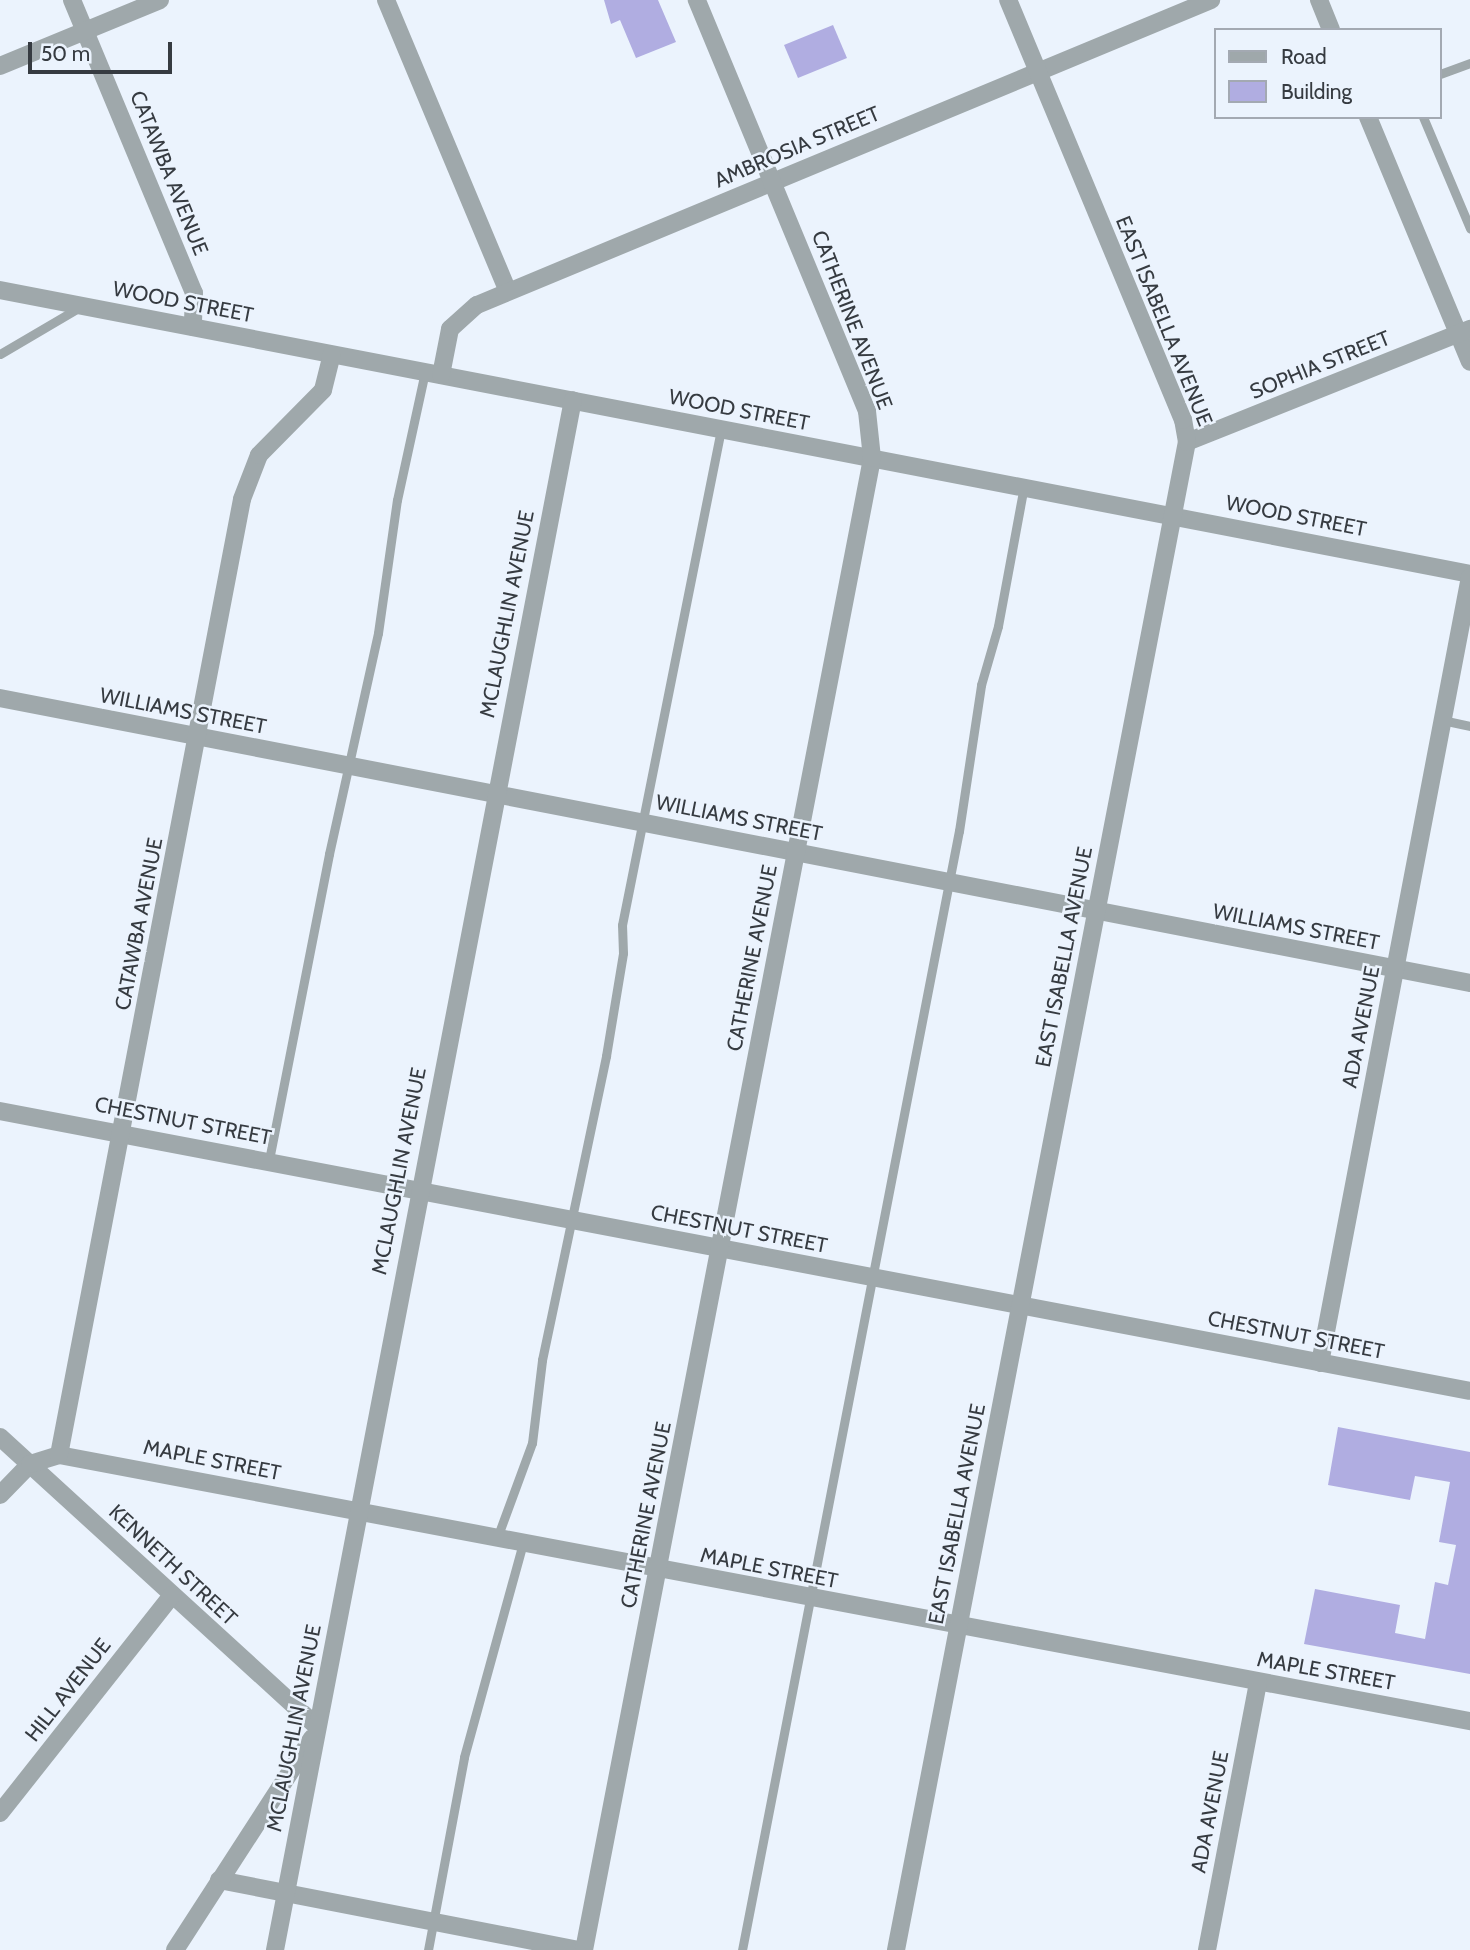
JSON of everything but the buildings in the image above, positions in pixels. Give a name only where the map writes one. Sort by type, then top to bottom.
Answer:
[{"type":"street","name":"CATAWBA AVENUE","points":[[72,0],[194,293],[193,327]]},
{"type":"street","points":[[0,66],[160,0]]},
{"type":"street","points":[[386,0],[508,292]]},
{"type":"street","name":"CATHERINE AVENUE","points":[[582,1950],[660,1569],[872,458],[866,411],[697,0]]},
{"type":"street","name":"EAST ISABELLA AVENUE","points":[[896,1950],[1188,442],[1186,427],[1008,0]]},
{"type":"street","name":"AMBROSIA STREET","points":[[433,373],[450,330],[458,319],[508,292],[1211,0]]},
{"type":"street","points":[[1319,0],[1330,28]]},
{"type":"street","points":[[1369,119],[1464,331],[1470,362]]},
{"type":"street","name":"WOOD STREET","points":[[0,290],[1024,486],[1470,575]]},
{"type":"street","name":"SOPHIA STREET","points":[[1188,442],[1464,331]]},
{"type":"street","name":"CATAWBA AVENUE","points":[[59,1455],[242,499],[259,455],[323,390],[332,355]]},
{"type":"street","name":"MCLAUGHLIN AVENUE","points":[[275,1950],[419,1189],[573,400]]},
{"type":"street","name":"ADA AVENUE","points":[[1320,1363],[1470,575]]},
{"type":"street","name":"WILLIAMS STREET","points":[[0,698],[1470,983]]},
{"type":"street","name":"CHESTNUT STREET","points":[[0,1111],[122,1131],[569,1220],[1470,1390]]},
{"type":"street","name":"KENNETH STREET","points":[[0,1437],[316,1729]]},
{"type":"street","points":[[0,1495],[30,1464],[59,1455]]},
{"type":"street","name":"MAPLE STREET","points":[[59,1455],[1470,1721]]},
{"type":"street","name":"HILL AVENUE","points":[[0,1813],[172,1595]]},
{"type":"street","name":"ADA AVENUE","points":[[1207,1950],[1258,1682]]},
{"type":"street","points":[[175,1950],[316,1729]]},
{"type":"street","points":[[219,1880],[582,1950]]},
{"type":"lane","points":[[1442,73],[1470,63]]},
{"type":"lane","points":[[1424,119],[1470,228]]},
{"type":"lane","points":[[0,354],[82,306]]},
{"type":"lane","points":[[269,1160],[433,373]]},
{"type":"lane","points":[[497,1538],[532,1443],[569,1220],[606,1056],[623,953],[622,925],[645,824],[722,429]]},
{"type":"lane","points":[[741,1950],[948,881],[981,685],[998,626],[1024,486]]},
{"type":"lane","points":[[1441,720],[1470,726]]},
{"type":"lane","points":[[428,1950],[464,1757],[523,1543]]}]
